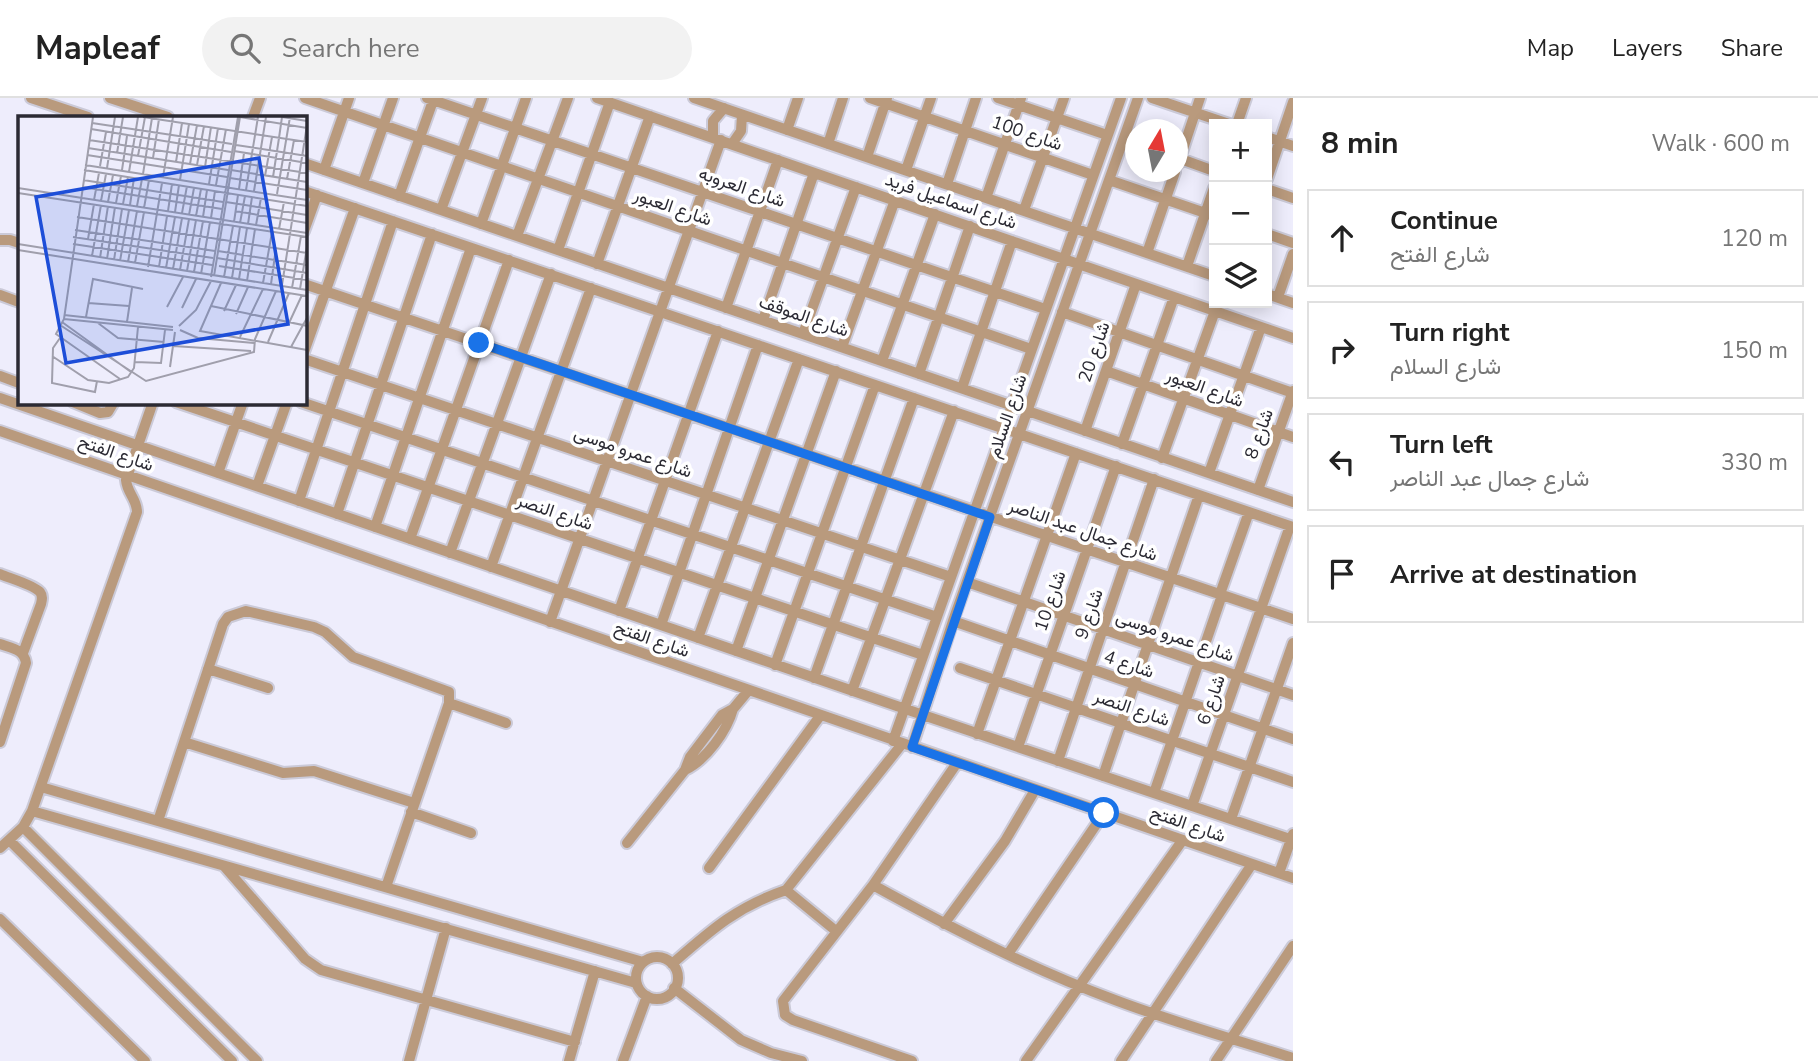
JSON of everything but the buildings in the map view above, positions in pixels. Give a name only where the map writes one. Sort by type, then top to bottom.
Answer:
[{"type":"street","points":[[32,98],[85,116]]},
{"type":"street","points":[[110,98],[165,116]]},
{"type":"street","points":[[253,116],[260,98]]},
{"type":"street","name":"شارع العبور","points":[[305,98],[1031,349]]},
{"type":"street","points":[[324,170],[349,98]]},
{"type":"street","points":[[363,183],[393,98]]},
{"type":"street","points":[[441,210],[482,98]]},
{"type":"street","points":[[481,224],[526,98]]},
{"type":"street","points":[[517,236],[568,98]]},
{"type":"street","name":"شارع اسماعيل فريد","points":[[597,98],[1293,338]]},
{"type":"street","name":"شارع اسماعيل فريد","points":[[694,98],[1209,274]]},
{"type":"street","points":[[550,622],[702,192],[722,141],[741,131],[732,111],[735,98]]},
{"type":"street","points":[[787,130],[798,98]]},
{"type":"street","points":[[828,144],[843,98]]},
{"type":"street","name":"شارع 100","points":[[870,98],[886,101],[924,117],[1093,175]]},
{"type":"street","points":[[906,170],[931,98]]},
{"type":"street","points":[[947,184],[976,98]]},
{"type":"street","points":[[998,98],[1019,101],[1057,118],[1107,135]]},
{"type":"street","points":[[1024,211],[1064,98]]},
{"type":"street","name":"شارع السلام","points":[[902,744],[905,709],[923,655],[1121,98]]},
{"type":"street","name":"شارع السلام","points":[[902,744],[923,715],[953,621],[1138,98]]},
{"type":"street","points":[[1152,98],[1214,119]]},
{"type":"street","points":[[1188,132],[1200,98]]},
{"type":"street","points":[[1239,119],[1246,98]]},
{"type":"street","points":[[399,196],[432,99]]},
{"type":"street","name":"شارع العروبه","points":[[432,99],[1045,309]]},
{"type":"street","points":[[867,157],[886,101]]},
{"type":"street","points":[[986,198],[1019,101]]},
{"type":"street","points":[[558,250],[610,102]]},
{"type":"street","points":[[1272,163],[1293,102]]},
{"type":"street","points":[[722,141],[713,121],[732,111]]},
{"type":"street","points":[[597,264],[650,116]]},
{"type":"street","points":[[1272,139],[1293,146]]},
{"type":"street","points":[[726,308],[778,160]]},
{"type":"street","points":[[1188,163],[1209,169]]},
{"type":"street","name":"شارع الموقف","points":[[306,164],[1293,502]]},
{"type":"street","points":[[762,320],[814,173]]},
{"type":"street","points":[[1109,180],[1209,214]]},
{"type":"street","points":[[1147,253],[1172,182]]},
{"type":"street","points":[[803,334],[856,187]]},
{"type":"street","points":[[1272,191],[1293,198]]},
{"type":"street","points":[[306,192],[1291,526]]},
{"type":"street","points":[[306,225],[317,195]]},
{"type":"street","points":[[842,347],[895,200]]},
{"type":"street","points":[[306,346],[355,208]]},
{"type":"street","points":[[883,361],[935,214]]},
{"type":"street","points":[[1187,266],[1209,216]]},
{"type":"street","points":[[299,501],[393,221]]},
{"type":"street","points":[[919,374],[970,226]]},
{"type":"street","points":[[337,514],[432,234]]},
{"type":"street","points":[[1272,236],[1293,243]]},
{"type":"street","points":[[0,240],[18,243]]},
{"type":"street","points":[[962,388],[1012,241]]},
{"type":"street","points":[[375,527],[471,247]]},
{"type":"street","points":[[1293,254],[1272,295],[1293,303]]},
{"type":"street","points":[[410,539],[509,260]]},
{"type":"street","points":[[450,553],[551,274]]},
{"type":"street","name":"شارع 20","points":[[1085,432],[1136,284]]},
{"type":"street","name":"شارع جمال عبد الناصر","points":[[306,285],[1293,619]]},
{"type":"street","points":[[491,567],[591,288]]},
{"type":"street","points":[[0,295],[18,302]]},
{"type":"street","points":[[1122,444],[1174,297]]},
{"type":"street","points":[[1162,458],[1215,311]]},
{"type":"street","points":[[1062,312],[1293,392]]},
{"type":"street","points":[[1209,473],[1261,327]]},
{"type":"street","points":[[619,611],[718,331]]},
{"type":"street","points":[[661,625],[758,345]]},
{"type":"street","points":[[698,638],[799,359]]},
{"type":"street","name":"شارع عمرو موسى","points":[[306,360],[951,577]]},
{"type":"street","name":"شارع العبور","points":[[1106,371],[1293,437]]},
{"type":"street","points":[[737,651],[836,372]]},
{"type":"street","points":[[0,376],[18,383]]},
{"type":"street","points":[[775,664],[875,385]]},
{"type":"street","name":"شارع 8","points":[[1258,490],[1293,392]]},
{"type":"street","name":"شارع الفتح","points":[[0,398],[977,734],[1292,838]]},
{"type":"street","points":[[814,678],[914,398]]},
{"type":"street","points":[[78,404],[100,412],[108,412],[113,404]]},
{"type":"street","points":[[152,404],[127,476],[127,485],[135,499],[137,512],[32,811],[23,827],[4,844],[232,1061]]},
{"type":"street","name":"شارع النصر","points":[[182,404],[923,655]]},
{"type":"street","points":[[218,473],[242,404]]},
{"type":"street","points":[[257,486],[286,404]]},
{"type":"street","points":[[306,404],[937,617]]},
{"type":"street","points":[[852,691],[954,411]]},
{"type":"street","name":"شارع الفتح","points":[[0,431],[1293,878]]},
{"type":"street","points":[[977,734],[1076,453]]},
{"type":"street","name":"شارع 10","points":[[1018,747],[1115,466]]},
{"type":"street","name":"شارع 9","points":[[1058,761],[1154,479]]},
{"type":"street","points":[[1103,776],[1199,495]]},
{"type":"street","points":[[1154,793],[1249,512]]},
{"type":"street","name":"شارع 6","points":[[1192,806],[1291,526]]},
{"type":"street","points":[[0,574],[32,587],[40,592],[42,597],[23,653]]},
{"type":"street","name":"شارع عمرو موسى","points":[[967,582],[1293,695]]},
{"type":"street","points":[[158,821],[223,624],[228,617],[246,611],[257,612],[320,629],[353,657],[449,692],[449,703],[386,887]]},
{"type":"street","name":"شارع 4","points":[[953,621],[1293,739]]},
{"type":"street","points":[[1231,819],[1293,643]]},
{"type":"street","points":[[0,644],[23,653],[26,659],[0,742]]},
{"type":"street","name":"شارع النصر","points":[[960,668],[1293,782]]},
{"type":"street","points":[[208,669],[268,688]]},
{"type":"street","points":[[627,843],[685,770],[697,764],[729,722],[733,709],[748,691]]},
{"type":"street","points":[[449,703],[506,723]]},
{"type":"street","points":[[709,868],[820,716]]},
{"type":"street","points":[[184,742],[283,772],[314,771],[471,833]]},
{"type":"street","points":[[672,964],[737,911],[761,898],[786,890],[902,744]]},
{"type":"street","points":[[912,1061],[793,1020],[785,1016],[783,1001],[873,885],[957,763]]},
{"type":"street","points":[[32,811],[636,983],[647,996],[662,998],[674,988],[677,979],[672,964],[658,957],[643,962],[41,787]]},
{"type":"street","points":[[944,924],[1005,841],[1035,790]]},
{"type":"street","points":[[1008,954],[1104,813]]},
{"type":"street","points":[[23,827],[257,1061]]},
{"type":"street","points":[[1279,873],[1292,838]]},
{"type":"street","points":[[1026,1061],[1182,841]]},
{"type":"street","points":[[1121,1061],[1252,864]]},
{"type":"street","points":[[224,866],[312,965],[330,974],[575,1042]]},
{"type":"street","points":[[873,885],[944,924],[1080,986],[1153,1014],[1293,1058]]},
{"type":"street","points":[[786,890],[836,931]]},
{"type":"street","points":[[0,919],[145,1061]]},
{"type":"street","points":[[409,1061],[446,929]]},
{"type":"street","points":[[1216,1061],[1293,946]]},
{"type":"street","points":[[636,983],[637,971],[643,962]]},
{"type":"street","points":[[569,1061],[595,971]]},
{"type":"street","points":[[674,988],[741,1040],[771,1053],[802,1061]]},
{"type":"street","points":[[623,1061],[647,996]]},
{"type":"route","points":[[479,343],[990,517],[912,747],[1104,813]]}]
